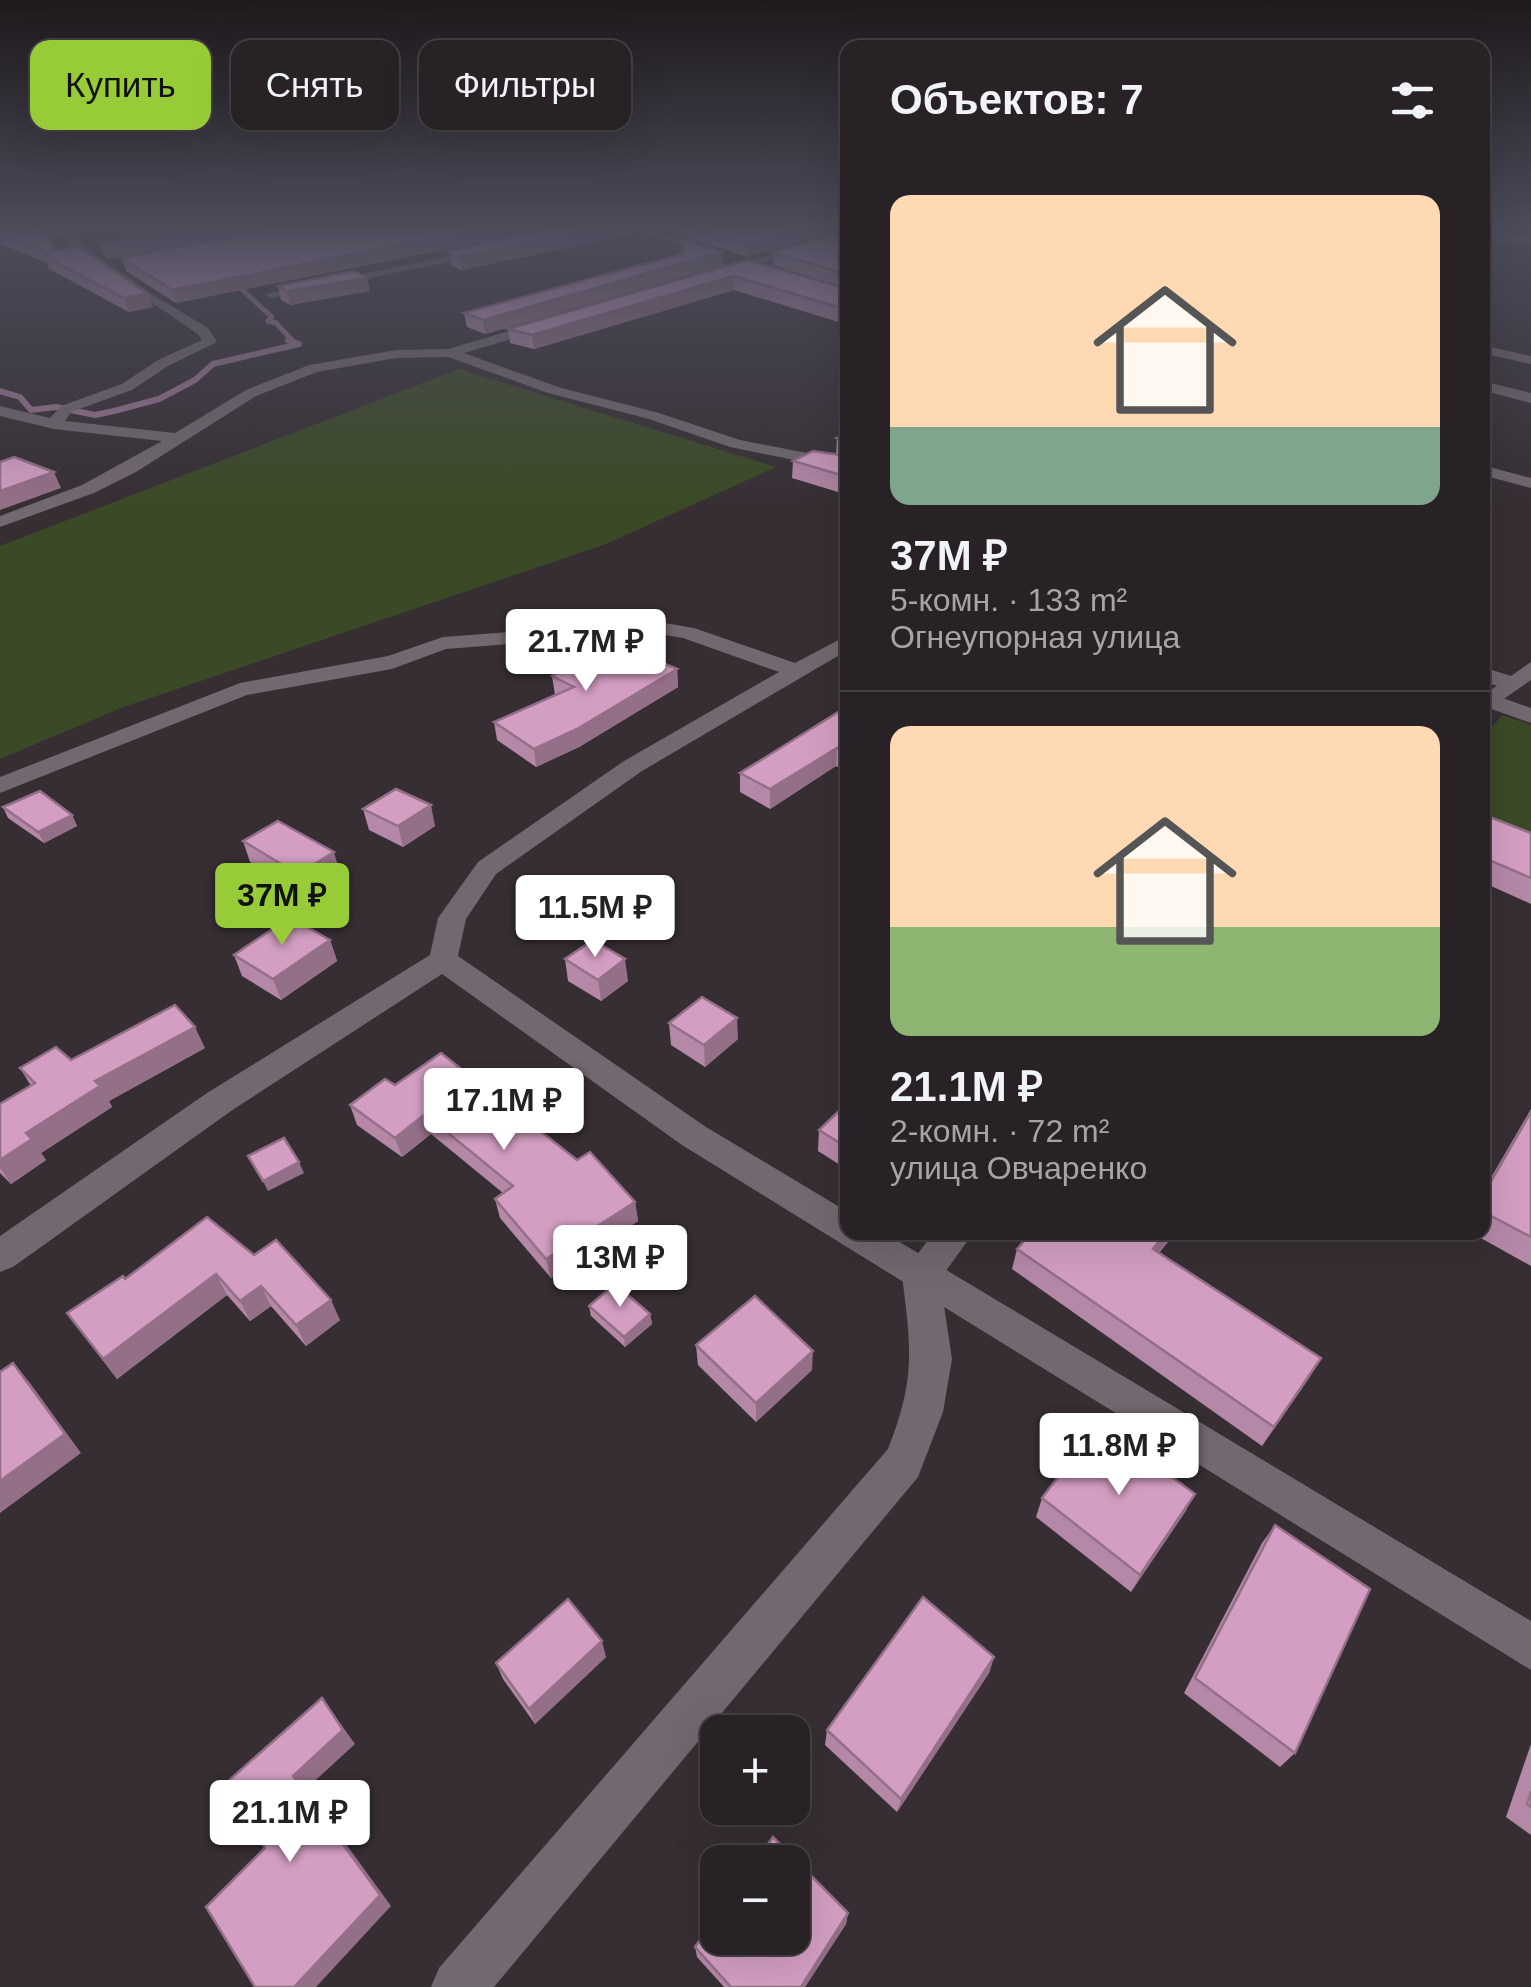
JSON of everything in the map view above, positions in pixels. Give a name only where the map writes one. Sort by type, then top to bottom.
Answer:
[{"type":"street","points":[[54,424],[66,409],[127,387],[162,363],[210,342],[192,322]]},
{"type":"street","points":[[449,354],[554,322]]},
{"type":"street","points":[[1490,350],[1531,360]]},
{"type":"street","points":[[0,522],[88,489],[251,393],[314,368],[396,354],[449,354],[489,364],[553,390],[654,416],[736,444],[840,464]]},
{"type":"street","points":[[1490,387],[1531,398]]},
{"type":"street","points":[[0,412],[54,424],[178,438]]},
{"type":"street","points":[[1490,472],[1531,483]]},
{"type":"street","points":[[0,786],[240,690],[392,662],[443,643],[653,627],[687,632],[794,670]]},
{"type":"street","points":[[0,1256],[219,1102],[443,960],[452,918],[487,868],[633,766],[840,645]]},
{"type":"street","points":[[1490,674],[1522,676]]},
{"type":"street","points":[[1490,702],[1522,676]]},
{"type":"street","points":[[1490,705],[1531,716]]},
{"type":"street","points":[[443,960],[694,1136],[840,1225]]},
{"type":"street","points":[[865,1240],[1531,1647]]},
{"type":"street","points":[[458,1987],[903,1463],[922,1412],[932,1359],[921,1274],[949,1240]]},
{"type":"green space","points":[[459,369],[776,467],[606,544],[121,708],[0,759],[0,546]]},
{"type":"green space","points":[[1502,715],[1531,725],[1531,851],[1490,834],[1490,730]]},
{"type":"building","points":[[533,322],[577,322],[532,335],[508,329]]},
{"type":"building","points":[[813,451],[840,455],[840,475],[793,461]]},
{"type":"building","points":[[14,457],[54,472],[0,491],[0,462]]},
{"type":"building","points":[[612,642],[677,669],[577,729],[534,749],[494,722],[574,687],[552,676]]},
{"type":"building","points":[[840,711],[840,749],[770,789],[740,773]]},
{"type":"building","points":[[396,789],[431,805],[398,826],[363,809]]},
{"type":"building","points":[[40,791],[72,815],[38,832],[3,807]]},
{"type":"building","points":[[1490,817],[1531,833],[1531,878],[1490,860]]},
{"type":"building","points":[[278,821],[334,852],[298,874],[243,841]]},
{"type":"building","points":[[290,917],[330,940],[273,979],[234,955]]},
{"type":"building","points":[[593,940],[625,959],[598,980],[565,959]]},
{"type":"building","points":[[702,997],[737,1018],[704,1045],[669,1023]]},
{"type":"building","points":[[175,1005],[195,1027],[95,1081],[100,1086],[26,1133],[32,1139],[0,1160],[0,1104],[35,1083],[20,1068],[56,1047],[71,1060]]},
{"type":"building","points":[[441,1053],[577,1160],[590,1152],[635,1202],[546,1259],[495,1199],[513,1186],[425,1114],[395,1138],[350,1105],[385,1079],[395,1085]]},
{"type":"building","points":[[840,1110],[840,1143],[819,1130]]},
{"type":"building","points":[[1531,1112],[1531,1237],[1490,1215],[1490,1183]]},
{"type":"building","points":[[284,1138],[299,1162],[263,1181],[248,1156]]},
{"type":"building","points":[[207,1217],[254,1255],[276,1240],[331,1300],[296,1325],[261,1286],[240,1301],[216,1274],[103,1359],[67,1313],[123,1276],[125,1279]]},
{"type":"building","points":[[1025,1240],[1160,1240],[1153,1249],[1321,1358],[1274,1427],[1017,1249]]},
{"type":"building","points":[[615,1284],[650,1314],[624,1337],[589,1306]]},
{"type":"building","points":[[755,1296],[813,1351],[756,1403],[696,1345]]},
{"type":"building","points":[[13,1363],[65,1434],[0,1481],[0,1372]]},
{"type":"building","points":[[1099,1423],[1195,1494],[1140,1575],[1042,1498]]},
{"type":"building","points":[[1275,1525],[1370,1589],[1295,1753],[1195,1678]]},
{"type":"building","points":[[923,1597],[994,1657],[901,1799],[827,1730]]},
{"type":"building","points":[[568,1599],[602,1641],[529,1709],[496,1663]]},
{"type":"building","points":[[322,1698],[343,1730],[293,1776],[380,1895],[294,1987],[255,1987],[206,1907],[265,1848],[226,1783]]},
{"type":"building","points":[[810,1874],[848,1913],[801,1987],[731,1987],[702,1955],[810,1955]]},
{"type":"waterway","points":[[271,322],[294,342]]},
{"type":"waterway","points":[[0,391],[20,397],[31,410],[56,407],[95,415],[159,399],[195,380],[213,364],[299,344],[288,340]]}]
